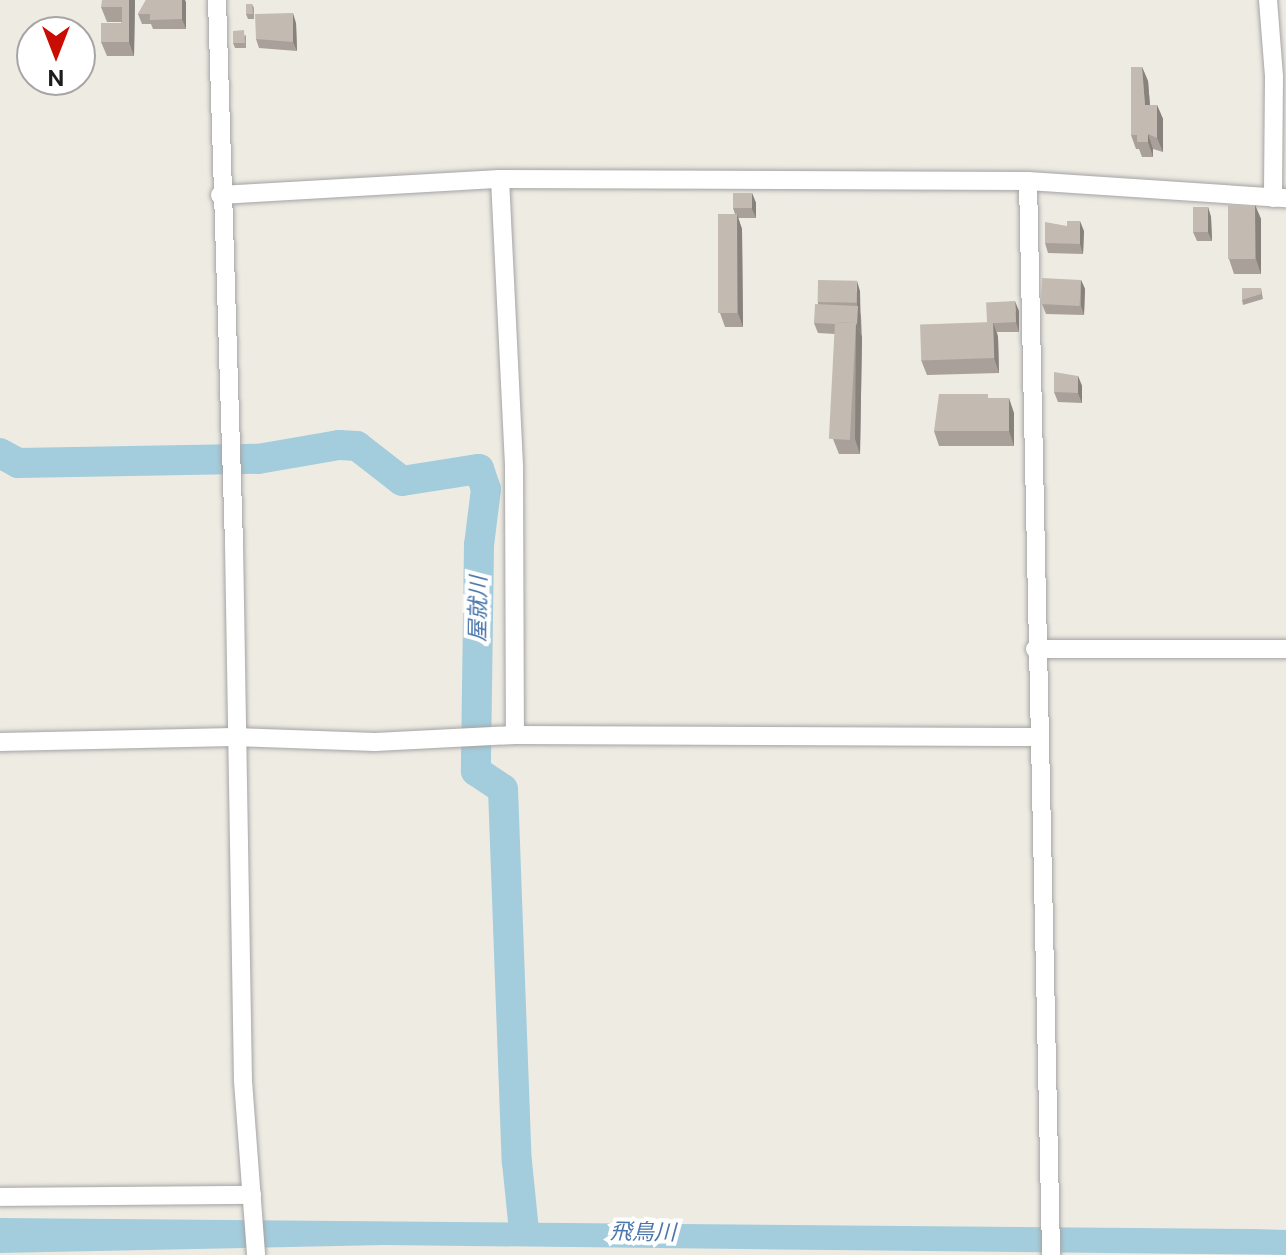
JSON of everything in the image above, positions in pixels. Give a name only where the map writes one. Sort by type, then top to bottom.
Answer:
[{"type":"street","points":[[217,0],[243,1081],[256,1255]]},
{"type":"street","points":[[220,195],[500,179],[1028,181],[1280,198],[1268,0]]},
{"type":"street","points":[[500,179],[514,468],[515,735]]},
{"type":"street","points":[[1028,181],[1035,649],[1040,737],[1051,1255]]},
{"type":"street","points":[[1035,649],[1282,649]]},
{"type":"street","points":[[0,742],[234,737],[467,740],[515,735],[1040,737]]},
{"type":"street","points":[[0,1197],[252,1198]]},
{"type":"water","name":"飛鳥川","points":[[0,1218],[1286,1230],[1286,1255],[384,1245],[0,1253]]},
{"type":"building","points":[[102,0],[129,0],[129,42],[101,42],[101,23],[122,23],[122,7],[101,7]]},
{"type":"building","points":[[146,0],[182,0],[182,19],[150,20],[150,14],[138,14]]},
{"type":"building","points":[[246,4],[252,4],[253,14],[246,14]]},
{"type":"building","points":[[293,13],[293,42],[256,39],[255,14]]},
{"type":"building","points":[[244,30],[245,43],[233,43],[233,31]]},
{"type":"building","points":[[1131,67],[1142,67],[1145,105],[1157,105],[1157,138],[1148,134],[1148,142],[1137,142],[1137,135],[1131,135]]},
{"type":"building","points":[[733,193],[752,193],[752,208],[733,208]]},
{"type":"building","points":[[1228,205],[1255,205],[1255,259],[1228,259]]},
{"type":"building","points":[[1193,207],[1208,207],[1208,232],[1193,232]]},
{"type":"building","points":[[718,214],[737,214],[737,313],[718,313]]},
{"type":"building","points":[[1067,221],[1080,221],[1080,244],[1045,243],[1045,222],[1067,226]]},
{"type":"building","points":[[1042,278],[1081,280],[1080,306],[1041,304]]},
{"type":"building","points":[[818,280],[857,281],[857,303],[818,302]]},
{"type":"building","points":[[1242,288],[1261,288],[1261,294],[1242,300]]},
{"type":"building","points":[[1015,301],[1016,322],[987,323],[986,303]]},
{"type":"building","points":[[815,304],[858,306],[857,325],[814,323]]},
{"type":"building","points":[[835,322],[856,323],[850,440],[829,439]]},
{"type":"building","points":[[993,322],[994,358],[921,361],[920,325]]},
{"type":"building","points":[[1054,372],[1078,376],[1078,393],[1054,392]]},
{"type":"building","points":[[939,394],[988,394],[988,398],[1009,398],[1009,431],[934,431]]},
{"type":"waterway","name":"屋就川","points":[[0,453],[18,463],[258,459],[339,445],[357,446],[402,481],[479,469],[486,489],[479,545],[476,771],[503,789],[517,1162],[524,1231]]}]
